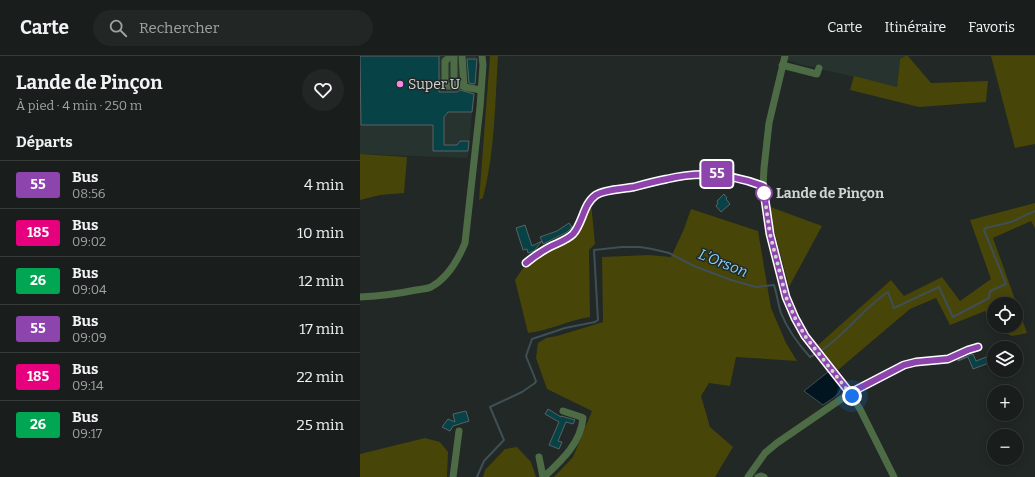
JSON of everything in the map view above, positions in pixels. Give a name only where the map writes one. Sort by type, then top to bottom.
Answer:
[{"type":"street","points":[[452,56],[454,86],[482,90]]},
{"type":"street","points":[[462,56],[464,87]]},
{"type":"street","points":[[360,297],[389,295],[431,287],[446,275],[454,266],[465,243],[482,90],[482,56]]},
{"type":"street","points":[[785,56],[769,122],[763,186],[770,234],[786,297],[805,336],[850,393],[860,409],[894,477]]},
{"type":"street","points":[[782,65],[817,74],[819,68]]},
{"type":"street","points":[[526,263],[545,250],[572,235],[579,226],[590,200],[603,192],[668,178],[720,174],[749,180],[763,186]]},
{"type":"street","points":[[748,477],[765,453],[777,443],[850,393],[904,365],[916,362],[948,359],[978,347]]},
{"type":"street","points":[[544,477],[570,449],[581,426],[581,417],[562,411]]},
{"type":"street","points":[[453,477],[459,431]]},
{"type":"street","points":[[539,457],[544,477]]},
{"type":"street","points":[[758,477],[764,477]]},
{"type":"shaded area","points":[[360,56],[476,56],[477,59],[468,158],[360,154]]},
{"type":"shaded area","points":[[490,56],[498,56],[494,127],[487,181],[483,198],[479,200]]},
{"type":"shaded area","points":[[788,56],[905,56],[900,59],[897,87],[799,64],[786,60]]},
{"type":"shaded area","points":[[908,56],[931,83],[988,81],[986,102],[919,107],[850,90],[854,76],[897,87],[900,59]]},
{"type":"shaded area","points":[[991,56],[1035,56],[1035,144],[1015,148]]},
{"type":"shaded area","points":[[360,154],[407,157],[404,193],[380,195],[360,200]]},
{"type":"shaded area","points":[[591,202],[595,244],[589,250],[590,317],[528,333],[515,280],[523,268],[537,256],[567,240]]},
{"type":"shaded area","points":[[1035,203],[1035,228],[1031,221],[993,238],[1014,297],[987,297],[987,315],[985,311],[950,325],[936,298],[910,309],[838,370],[818,345],[891,280],[904,296],[942,277],[960,301],[991,279],[970,220]]},
{"type":"shaded area","points":[[768,206],[822,226],[789,287]]},
{"type":"shaded area","points":[[691,209],[758,231],[771,308],[786,343],[797,361],[736,357],[730,386],[709,383],[701,396],[710,427],[733,447],[715,477],[554,477],[573,457],[592,411],[547,389],[536,358],[538,343],[546,338],[603,322],[602,257],[649,255],[671,257],[684,229]]},
{"type":"shaded area","points":[[1023,322],[1027,333],[1012,336],[1005,333],[1023,333]]},
{"type":"shaded area","points":[[425,438],[440,442],[448,452],[447,477],[360,477],[360,454]]},
{"type":"shaded area","points":[[517,447],[531,462],[536,477],[483,477],[485,470],[505,449]]},
{"type":"water","points":[[828,372],[841,387],[839,393],[823,405],[804,391]]},
{"type":"building","name":"Super U","points":[[360,56],[439,56],[439,92],[457,92],[460,90],[474,94],[472,112],[448,112],[444,117],[444,145],[457,145],[460,141],[469,141],[468,151],[433,151],[433,125],[361,125]]},
{"type":"building","points":[[467,59],[477,59],[475,84],[469,83]]},
{"type":"building","points":[[724,194],[730,204],[721,212],[716,206],[718,203],[717,201]]},
{"type":"building","points":[[569,223],[572,227],[567,232],[543,244],[540,237],[557,231]]},
{"type":"building","points":[[525,225],[532,246],[542,241],[534,251],[528,253],[527,249],[523,250],[516,228]]},
{"type":"building","points":[[973,354],[976,361],[987,357],[987,364],[973,369],[968,357],[958,360]]},
{"type":"building","points":[[548,409],[561,417],[575,420],[573,424],[566,422],[558,441],[562,442],[559,449],[549,445],[559,422],[545,414]]},
{"type":"building","points":[[466,411],[469,421],[453,426],[450,431],[442,427],[448,419],[455,422],[453,414]]},
{"type":"waterway","name":"L’Orson","points":[[477,477],[484,461],[504,440],[490,407],[522,392],[536,381],[526,356],[532,339],[565,328],[595,322],[598,320],[594,250],[622,247],[652,249],[669,253],[694,266],[731,280],[756,287],[774,285],[780,310],[784,319],[794,336],[810,357],[821,351],[841,335],[868,308],[888,292],[894,308],[939,287],[953,317],[989,298],[990,291],[1006,284],[984,230],[986,228],[1011,222],[1035,211]]},
{"type":"bus line","name":"55","points":[[526,263],[545,250],[572,235],[579,226],[590,200],[596,195],[603,192],[618,190],[668,178],[720,174],[749,180],[763,186],[770,234],[786,297],[805,336],[850,393],[904,365],[916,362],[948,359],[978,347]]},
{"type":"place","name":"Super U","points":[[400,84]]},
{"type":"place","name":"Lande de Pinçon","points":[[764,193]]},
{"type":"route","points":[[764,193],[770,234],[786,297],[795,318],[805,336],[852,396]]}]
